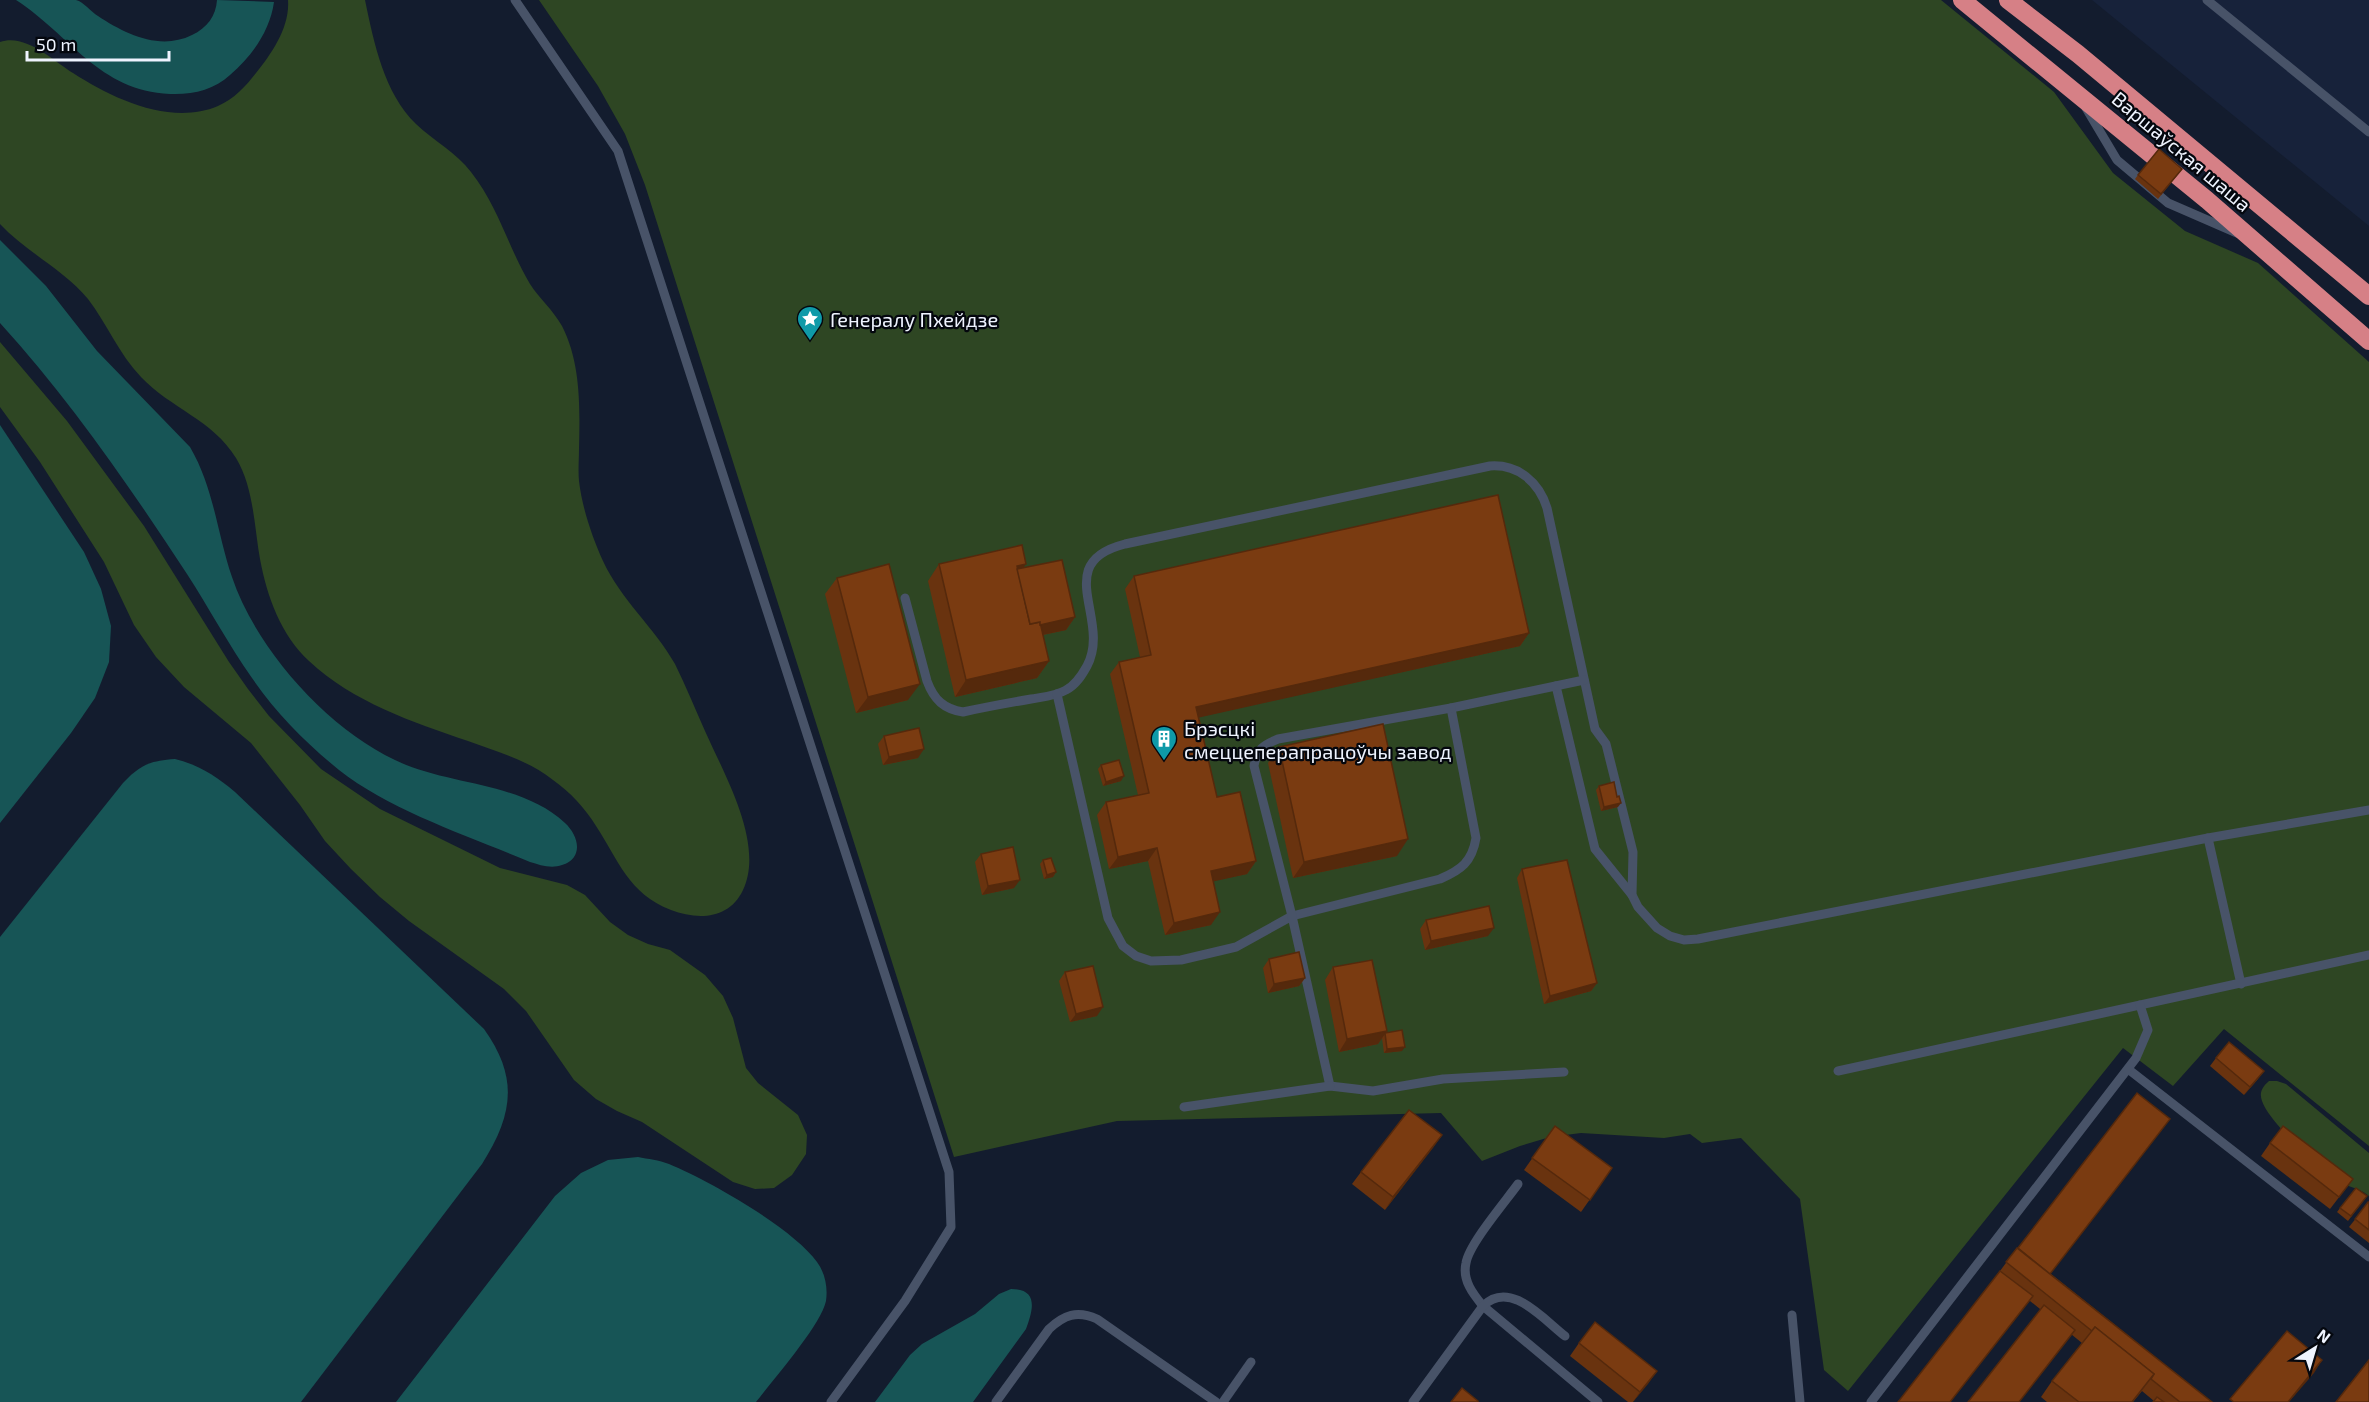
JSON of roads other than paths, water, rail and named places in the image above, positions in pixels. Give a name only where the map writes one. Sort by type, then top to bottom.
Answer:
[{"type":"highway","name":"Варшаўская шаша","points":[[1962,0],[2254,241],[2369,341]]},
{"type":"highway","name":"Варшаўская шаша","points":[[2008,0],[2078,54],[2369,296]]},
{"type":"lane","points":[[515,0],[618,151],[949,1172],[951,1227],[905,1301],[831,1402]]},
{"type":"lane","points":[[2207,0],[2369,132]]},
{"type":"lane","points":[[2079,95],[2117,160],[2168,202],[2254,241]]},
{"type":"lane","points":[[905,598],[927,681],[939,703],[951,710],[963,712],[1057,694],[1077,682],[1091,659],[1095,645],[1094,631],[1085,581],[1087,570],[1102,552],[1148,539],[1500,466],[1520,472],[1538,488],[1543,497],[1595,729],[1606,744],[1633,852],[1632,895]]},
{"type":"lane","points":[[1330,1086],[1292,916],[1254,766],[1257,752],[1264,744],[1278,739],[1451,708],[1584,680]]},
{"type":"lane","points":[[1556,686],[1595,849],[1632,895],[1638,907],[1657,928],[1670,936],[1684,940],[2208,838],[2369,810]]},
{"type":"lane","points":[[1057,694],[1108,918],[1123,946],[1136,957],[1151,961],[1181,960],[1236,947],[1292,916],[1453,874],[1466,863],[1474,852],[1476,838],[1451,708]]},
{"type":"lane","points":[[2208,838],[2241,984]]},
{"type":"lane","points":[[1838,1071],[2369,955]]},
{"type":"lane","points":[[1871,1402],[2136,1058],[2148,1030],[2140,1005]]},
{"type":"lane","points":[[2128,1069],[2369,1257]]},
{"type":"lane","points":[[1184,1107],[1330,1086],[1373,1091],[1443,1079],[1564,1072]]},
{"type":"lane","points":[[1518,1184],[1471,1250],[1466,1263],[1466,1277],[1471,1292],[1483,1306],[1598,1402]]},
{"type":"lane","points":[[1413,1402],[1483,1306],[1496,1296],[1513,1297],[1566,1336]]},
{"type":"lane","points":[[996,1402],[1049,1329],[1059,1319],[1071,1314],[1084,1313],[1096,1318],[1216,1402]]},
{"type":"lane","points":[[1791,1315],[1800,1402]]},
{"type":"lane","points":[[1223,1402],[1251,1362]]},
{"type":"place","name":"Генералу Пхейдзе","points":[[810,342]]},
{"type":"place","name":"Брэсцкі смеццеперапрацоўчы завод","points":[[1164,762]]}]
